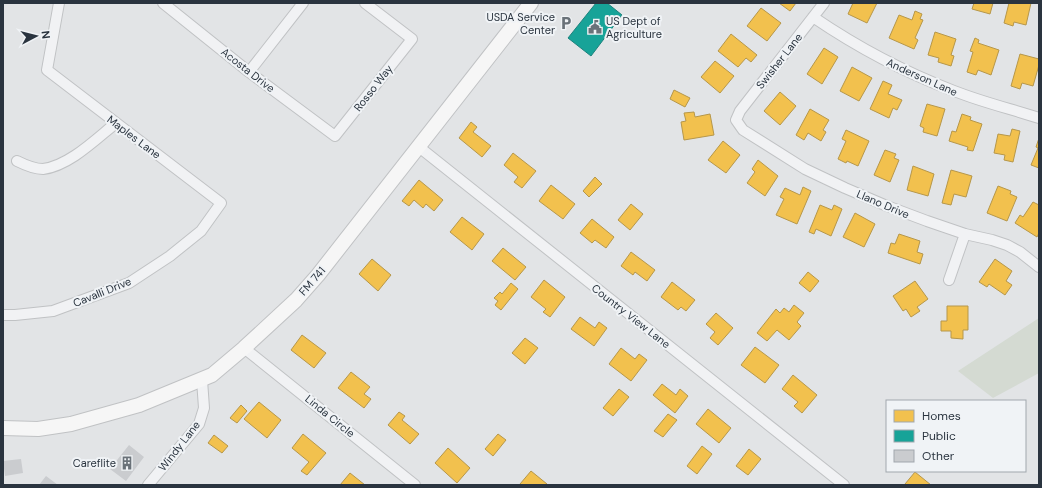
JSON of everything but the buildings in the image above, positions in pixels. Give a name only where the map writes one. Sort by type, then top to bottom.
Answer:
[{"type":"main road","name":"FM 741","points":[[3,428],[38,429],[72,424],[139,404],[212,375],[296,300],[318,275],[531,3]]},
{"type":"street","name":"Maples Lane","points":[[59,3],[47,70],[220,203]]},
{"type":"street","name":"Acosta Drive","points":[[163,3],[250,72],[335,136]]},
{"type":"street","points":[[250,72],[303,3]]},
{"type":"street","name":"Rosso Way","points":[[335,136],[412,39],[365,3]]},
{"type":"street","name":"Swisher Lane","points":[[736,120],[740,111],[824,3]]},
{"type":"street","name":"Anderson Lane","points":[[814,17],[852,42],[928,81],[977,100],[1039,118]]},
{"type":"street","name":"Llano Drive","points":[[736,120],[743,130],[805,169],[887,206],[965,234],[1007,245],[1020,252],[1039,267]]},
{"type":"street","points":[[17,161],[30,167],[42,169],[57,166],[73,157],[116,124]]},
{"type":"street","name":"Country View Lane","points":[[419,147],[844,485]]},
{"type":"street","name":"Cavalli Drive","points":[[3,315],[53,311],[129,283],[170,256],[201,232],[220,203]]},
{"type":"street","points":[[949,280],[965,234]]},
{"type":"street","name":"Linda Circle","points":[[244,348],[415,485]]},
{"type":"street","name":"Windy Lane","points":[[148,485],[199,424],[204,408],[202,380]]},
{"type":"shaded area","points":[[1039,318],[1039,373],[993,398],[958,371]]},
{"type":"place","name":"USDA Service Center","points":[[566,23]]},
{"type":"place","name":"US Dept of Agriculture","points":[[595,27]]},
{"type":"place","name":"Careflite","points":[[127,463]]}]
